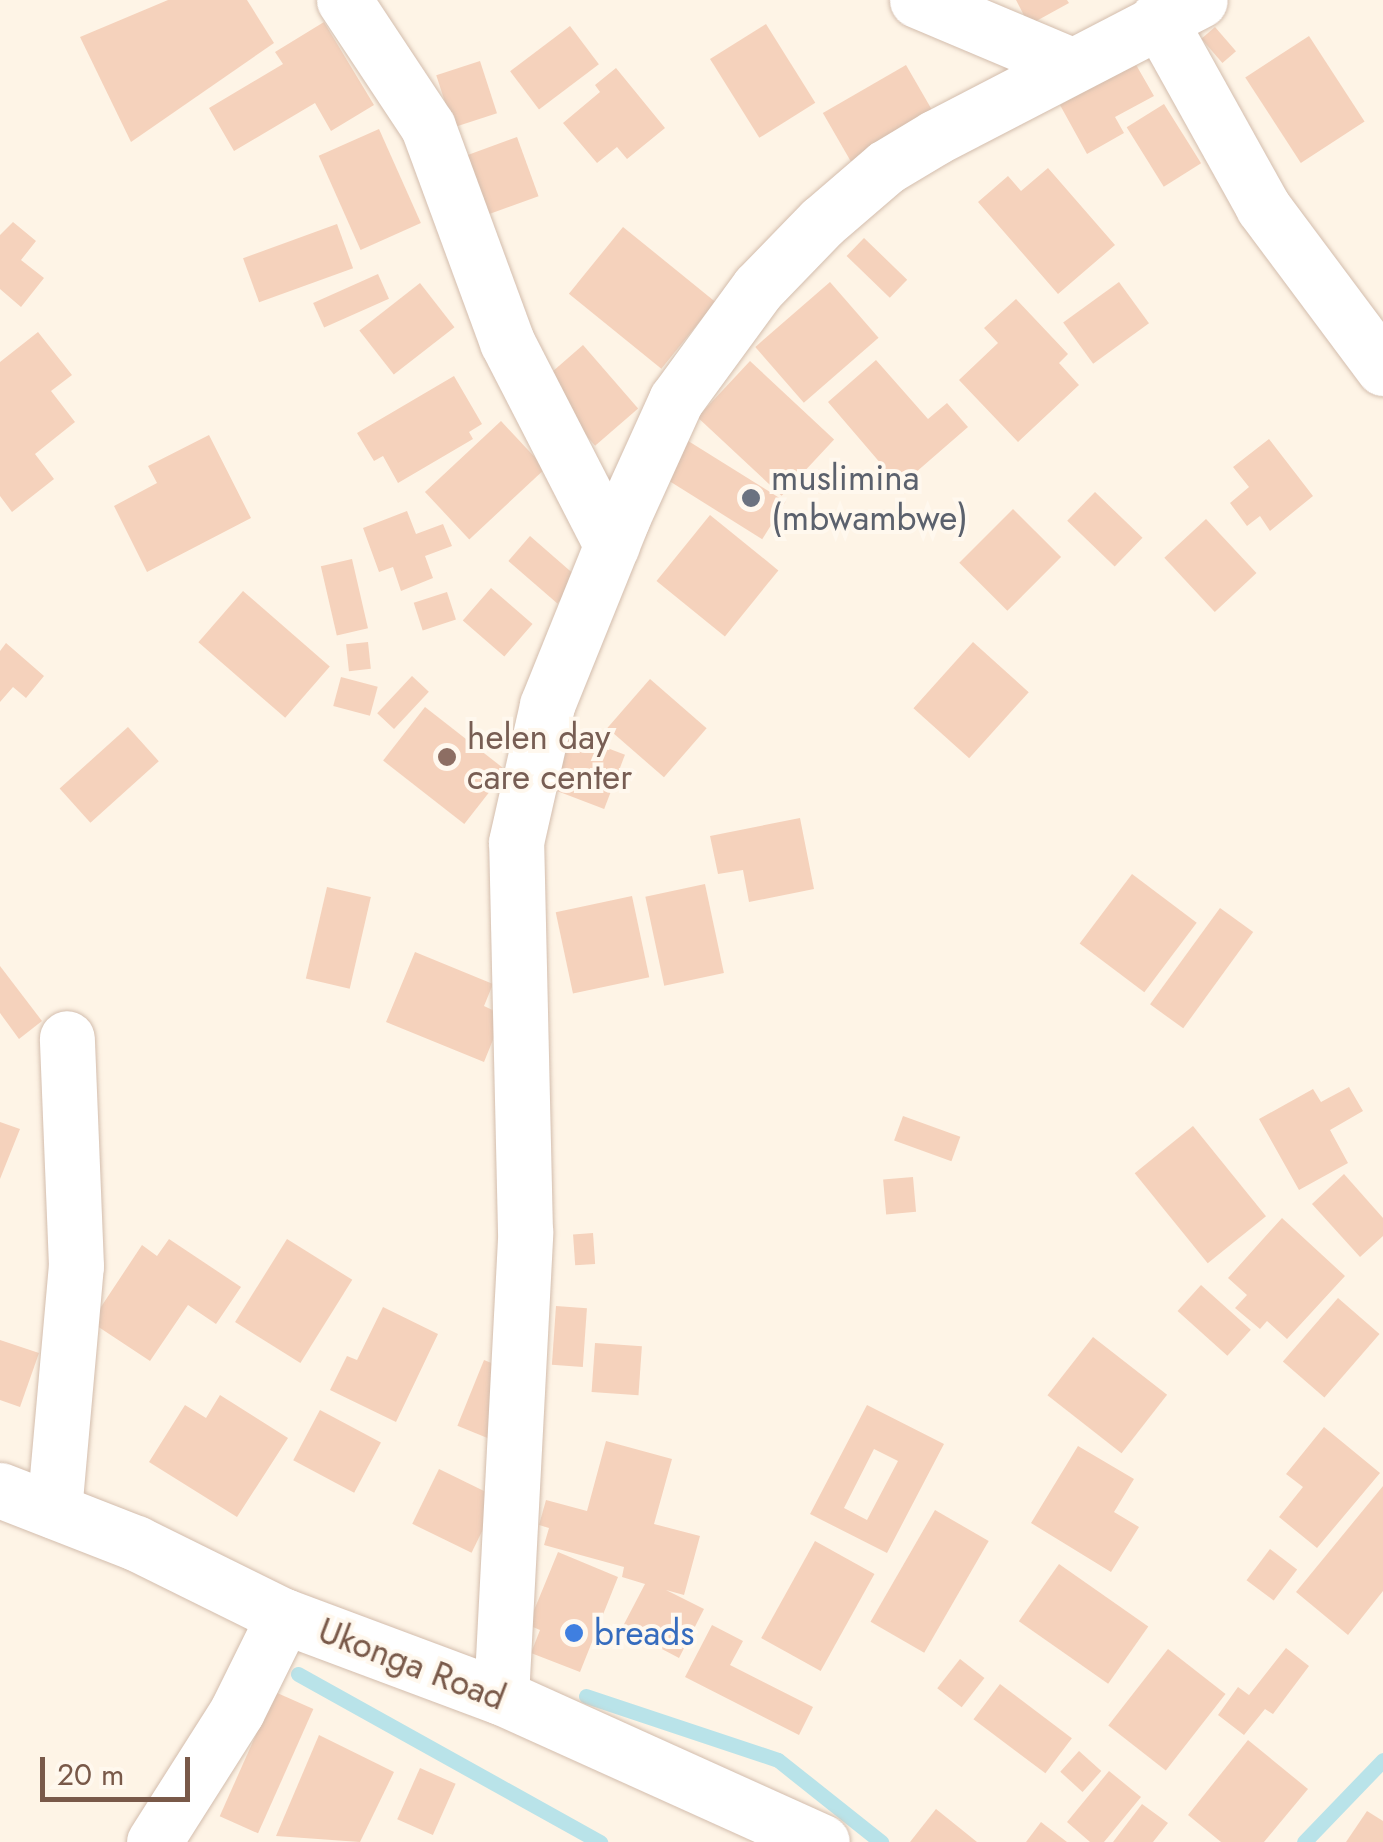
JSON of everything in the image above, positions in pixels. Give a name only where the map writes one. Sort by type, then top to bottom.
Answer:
[{"type":"street","points":[[344,0],[428,127],[514,358],[612,546]]},
{"type":"street","points":[[917,0],[1071,65]]},
{"type":"street","points":[[501,1697],[525,1232],[516,842],[547,706],[676,400],[758,288],[822,222],[886,167],[1071,65],[1154,12],[1263,207],[1383,368]]},
{"type":"street","points":[[54,1511],[76,1266],[67,1038]]},
{"type":"street","name":"Ukonga Road","points":[[0,1490],[136,1542],[284,1616],[501,1697],[822,1842]]},
{"type":"street","points":[[164,1837],[237,1711],[284,1616]]},
{"type":"building","points":[[168,0],[247,0],[274,43],[131,142],[80,37]]},
{"type":"building","points":[[1016,0],[1067,0],[1069,3],[1029,25]]},
{"type":"building","points":[[324,22],[374,105],[331,131],[315,103],[234,151],[209,108],[283,64],[275,52]]},
{"type":"building","points":[[766,24],[815,103],[759,138],[710,59]]},
{"type":"building","points":[[570,26],[599,64],[539,109],[510,71]]},
{"type":"building","points":[[1215,27],[1236,51],[1222,63],[1201,39]]},
{"type":"building","points":[[1309,36],[1365,122],[1301,163],[1245,77]]},
{"type":"building","points":[[480,61],[497,113],[453,128],[436,75]]},
{"type":"building","points":[[1135,63],[1154,96],[1115,117],[1124,133],[1087,154],[1060,105]]},
{"type":"building","points":[[906,65],[936,116],[852,164],[823,113]]},
{"type":"building","points":[[616,68],[665,128],[627,159],[617,147],[597,163],[563,123],[600,92],[595,85]]},
{"type":"building","points":[[1164,104],[1201,163],[1164,187],[1127,127]]},
{"type":"building","points":[[379,129],[421,223],[361,250],[319,156]]},
{"type":"building","points":[[517,137],[539,196],[486,215],[464,156]]},
{"type":"building","points":[[1048,168],[1115,245],[1058,294],[978,202],[1008,176],[1021,191]]},
{"type":"building","points":[[13,222],[36,241],[21,260],[44,278],[21,307],[0,289],[0,235]]},
{"type":"building","points":[[337,224],[353,268],[259,302],[243,258]]},
{"type":"building","points":[[623,227],[715,302],[661,369],[569,294]]},
{"type":"building","points":[[864,238],[907,280],[890,298],[847,256]]},
{"type":"building","points":[[378,274],[389,299],[324,328],[313,303]]},
{"type":"building","points":[[830,282],[879,338],[804,403],[755,347]]},
{"type":"building","points":[[1119,282],[1149,323],[1093,364],[1063,323]]},
{"type":"building","points":[[420,283],[454,327],[394,375],[359,330]]},
{"type":"building","points":[[1016,299],[1068,354],[1059,363],[1079,385],[1018,442],[959,380],[998,343],[984,328]]},
{"type":"building","points":[[38,332],[72,375],[51,391],[75,422],[35,454],[54,479],[12,512],[0,496],[0,362]]},
{"type":"building","points":[[583,345],[638,408],[595,446],[540,382]]},
{"type":"building","points":[[876,360],[928,419],[947,403],[968,427],[900,486],[828,402]]},
{"type":"building","points":[[750,361],[834,439],[782,496],[697,417]]},
{"type":"building","points":[[454,376],[482,424],[469,432],[473,439],[398,483],[383,456],[374,461],[357,433]]},
{"type":"building","points":[[501,421],[545,469],[469,539],[425,492]]},
{"type":"building","points":[[677,434],[786,502],[762,539],[654,471]]},
{"type":"building","points":[[209,435],[251,518],[147,572],[114,506],[157,483],[148,466]]},
{"type":"building","points":[[1269,439],[1313,496],[1270,531],[1260,516],[1247,526],[1230,503],[1249,487],[1233,467]]},
{"type":"building","points":[[1095,492],[1142,538],[1115,567],[1067,521]]},
{"type":"building","points":[[1013,509],[1061,557],[1007,611],[959,563]]},
{"type":"building","points":[[407,511],[416,534],[443,524],[452,546],[425,556],[433,578],[401,591],[393,567],[379,572],[363,528]]},
{"type":"building","points":[[710,515],[778,570],[725,636],[657,581]]},
{"type":"building","points":[[1206,519],[1256,573],[1215,612],[1164,558]]},
{"type":"building","points":[[530,536],[579,579],[557,604],[508,561]]},
{"type":"building","points":[[352,559],[368,628],[337,635],[321,566]]},
{"type":"building","points":[[491,588],[533,624],[504,657],[463,620]]},
{"type":"building","points":[[243,591],[330,666],[285,718],[198,642]]},
{"type":"building","points":[[447,592],[456,620],[423,630],[414,603]]},
{"type":"building","points":[[368,642],[371,669],[349,671],[346,644]]},
{"type":"building","points":[[973,642],[1029,692],[969,758],[913,708]]},
{"type":"building","points":[[6,643],[44,676],[26,698],[13,687],[0,702],[0,651]]},
{"type":"building","points":[[412,676],[429,692],[394,729],[377,713]]},
{"type":"building","points":[[341,677],[378,687],[370,716],[333,706]]},
{"type":"building","points":[[650,679],[707,728],[664,777],[607,728]]},
{"type":"building","points":[[425,707],[506,770],[464,824],[383,761]]},
{"type":"building","points":[[128,727],[159,761],[90,823],[60,789]]},
{"type":"building","points":[[568,733],[625,755],[604,809],[547,787]]},
{"type":"building","points":[[800,818],[814,889],[749,902],[743,870],[718,874],[710,836]]},
{"type":"building","points":[[1132,874],[1197,923],[1144,992],[1080,943]]},
{"type":"building","points":[[705,884],[724,973],[664,986],[645,897]]},
{"type":"building","points":[[327,887],[371,897],[350,989],[306,979]]},
{"type":"building","points":[[632,896],[649,977],[573,993],[556,912]]},
{"type":"building","points":[[1220,908],[1253,932],[1183,1028],[1150,1004]]},
{"type":"building","points":[[415,952],[493,984],[484,1006],[503,1015],[484,1062],[386,1022]]},
{"type":"building","points":[[0,966],[42,1021],[19,1039],[0,1013]]},
{"type":"building","points":[[1349,1087],[1363,1111],[1330,1130],[1348,1163],[1299,1190],[1259,1119],[1313,1089],[1321,1102]]},
{"type":"building","points":[[903,1116],[960,1137],[951,1161],[894,1140]]},
{"type":"building","points":[[0,1122],[20,1129],[0,1179]]},
{"type":"building","points":[[1193,1126],[1266,1216],[1208,1263],[1135,1173]]},
{"type":"building","points":[[1344,1174],[1383,1218],[1383,1236],[1360,1257],[1312,1204]]},
{"type":"building","points":[[913,1177],[916,1212],[886,1214],[883,1180]]},
{"type":"building","points":[[1282,1218],[1345,1276],[1287,1339],[1267,1321],[1260,1329],[1235,1308],[1247,1295],[1228,1278]]},
{"type":"building","points":[[593,1233],[595,1264],[575,1265],[573,1234]]},
{"type":"building","points":[[169,1239],[241,1287],[216,1324],[188,1305],[150,1361],[91,1322],[142,1245],[157,1256]]},
{"type":"building","points":[[287,1239],[352,1280],[300,1363],[235,1322]]},
{"type":"building","points":[[1201,1285],[1251,1330],[1227,1356],[1178,1311]]},
{"type":"building","points":[[1338,1298],[1380,1334],[1324,1397],[1283,1361]]},
{"type":"building","points":[[556,1306],[587,1308],[583,1367],[552,1365]]},
{"type":"building","points":[[383,1307],[438,1334],[396,1422],[330,1390],[347,1356],[357,1360]]},
{"type":"building","points":[[1093,1337],[1167,1395],[1122,1453],[1047,1395]]},
{"type":"building","points":[[0,1340],[39,1353],[20,1407],[0,1400]]},
{"type":"building","points":[[595,1343],[642,1346],[638,1395],[592,1392]]},
{"type":"building","points":[[484,1360],[516,1373],[490,1439],[457,1426]]},
{"type":"building","points":[[220,1395],[288,1438],[237,1517],[149,1462],[185,1405],[206,1418]]},
{"type":"building","points":[[867,1405],[944,1444],[887,1553],[810,1514]],"holes":[[[874,1449],[898,1461],[867,1520],[844,1508]]]},
{"type":"building","points":[[320,1410],[381,1442],[354,1493],[293,1460]]},
{"type":"building","points":[[1324,1427],[1380,1473],[1317,1548],[1279,1517],[1303,1487],[1286,1474]]},
{"type":"building","points":[[606,1441],[672,1459],[654,1524],[700,1536],[684,1595],[666,1590],[704,1609],[679,1658],[622,1628],[645,1584],[622,1577],[624,1567],[544,1545],[549,1528],[539,1525],[546,1500],[587,1511]]},
{"type":"building","points":[[1078,1446],[1134,1479],[1114,1512],[1139,1527],[1111,1572],[1031,1523]]},
{"type":"building","points":[[439,1469],[498,1498],[472,1553],[412,1524]]},
{"type":"building","points":[[1383,1486],[1383,1591],[1348,1635],[1296,1592]]},
{"type":"building","points":[[935,1510],[989,1541],[924,1653],[870,1622]]},
{"type":"building","points":[[815,1541],[874,1574],[821,1671],[761,1638]]},
{"type":"building","points":[[1270,1549],[1297,1569],[1274,1601],[1247,1580]]},
{"type":"building","points":[[558,1552],[618,1577],[580,1672],[531,1653],[540,1630],[528,1625]]},
{"type":"building","points":[[1059,1564],[1148,1627],[1108,1684],[1019,1621]]},
{"type":"building","points":[[712,1625],[743,1641],[730,1665],[813,1707],[799,1735],[685,1677]]},
{"type":"building","points":[[1286,1648],[1309,1666],[1273,1714],[1265,1709],[1244,1735],[1218,1715],[1238,1687],[1249,1695]]},
{"type":"building","points":[[1168,1649],[1226,1694],[1166,1770],[1108,1725]]},
{"type":"building","points":[[960,1659],[984,1678],[962,1707],[937,1688]]},
{"type":"building","points":[[1000,1684],[1072,1738],[1045,1773],[974,1719]]},
{"type":"building","points":[[275,1692],[313,1709],[258,1833],[220,1816]]},
{"type":"building","points":[[319,1735],[394,1772],[360,1842],[276,1836]]},
{"type":"building","points":[[1248,1740],[1308,1789],[1264,1842],[1221,1842],[1188,1815]]},
{"type":"building","points":[[1079,1751],[1101,1771],[1083,1792],[1060,1772]]},
{"type":"building","points":[[420,1768],[456,1784],[433,1835],[397,1819]]},
{"type":"building","points":[[1109,1771],[1141,1797],[1104,1842],[1090,1842],[1067,1822]]},
{"type":"building","points":[[1142,1804],[1168,1823],[1153,1842],[1113,1842]]},
{"type":"building","points":[[936,1809],[977,1842],[910,1842]]},
{"type":"building","points":[[1367,1811],[1383,1821],[1383,1842],[1346,1842]]},
{"type":"building","points":[[1041,1822],[1067,1842],[1026,1842]]},
{"type":"waterway","points":[[298,1674],[600,1842]]},
{"type":"waterway","points":[[586,1696],[778,1760],[881,1842]]},
{"type":"waterway","points":[[1304,1842],[1383,1760]]},
{"type":"place","name":"muslimina (mbwambwe)","points":[[751,498]]},
{"type":"place","name":"helen day care center","points":[[447,757]]},
{"type":"place","name":"breads","points":[[574,1633]]}]
